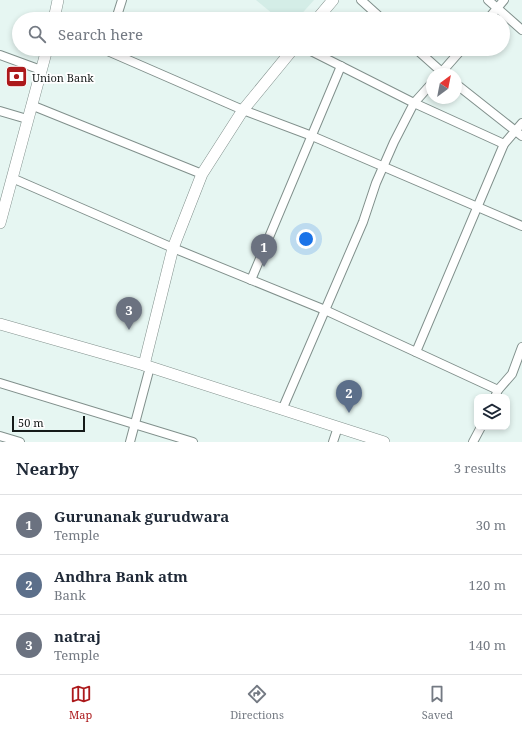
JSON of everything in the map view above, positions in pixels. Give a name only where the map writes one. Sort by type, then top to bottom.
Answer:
[{"type":"main road","points":[[55,12],[58,0]]},
{"type":"main road","points":[[323,12],[333,0]]},
{"type":"main road","points":[[0,223],[45,56]]},
{"type":"main road","points":[[147,366],[173,248],[202,174],[243,110],[287,56]]},
{"type":"main road","points":[[0,324],[147,366],[384,442]]},
{"type":"street","points":[[118,12],[122,0]]},
{"type":"street","points":[[361,0],[374,12]]},
{"type":"street","points":[[488,0],[502,12]]},
{"type":"street","points":[[494,12],[504,0]]},
{"type":"street","points":[[510,19],[522,30]]},
{"type":"street","points":[[0,55],[41,70]]},
{"type":"street","points":[[121,56],[243,110],[312,136],[522,226]]},
{"type":"street","points":[[321,56],[414,103],[504,144]]},
{"type":"street","points":[[424,56],[437,68]]},
{"type":"street","points":[[446,68],[456,56]]},
{"type":"street","points":[[251,280],[341,66]]},
{"type":"street","points":[[462,89],[519,133]]},
{"type":"street","points":[[282,410],[363,222],[383,166],[414,103],[426,90]]},
{"type":"street","points":[[31,105],[202,174]]},
{"type":"street","points":[[0,111],[27,119]]},
{"type":"street","points":[[416,352],[504,144],[519,133],[522,123]]},
{"type":"street","points":[[12,178],[173,248],[325,310],[416,352],[496,393],[512,374],[522,347]]},
{"type":"street","points":[[130,442],[147,366]]},
{"type":"street","points":[[0,383],[193,442]]},
{"type":"street","points":[[333,442],[338,427]]},
{"type":"street","points":[[473,442],[479,430]]},
{"type":"street","points":[[0,436],[20,442]]},
{"type":"shaded area","points":[[256,0],[314,0],[303,12],[271,12]]},
{"type":"place","name":"Union Bank","points":[[17,77]]},
{"type":"place","name":"Gurunanak gurudwara","points":[[264,267]]},
{"type":"place","name":"natraj","points":[[129,330]]},
{"type":"place","name":"Andhra Bank atm","points":[[349,413]]}]
